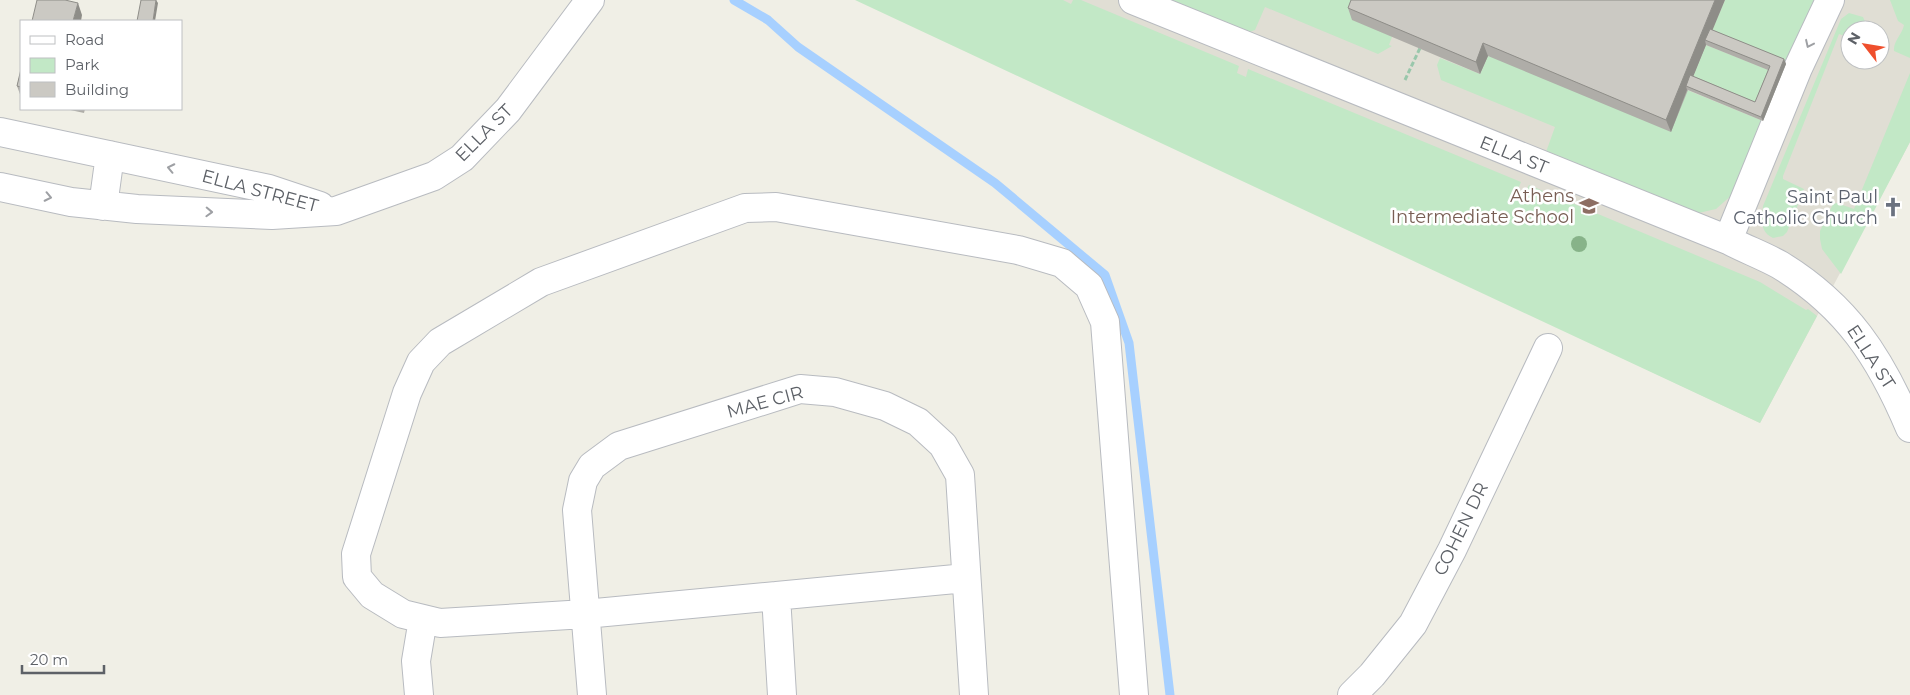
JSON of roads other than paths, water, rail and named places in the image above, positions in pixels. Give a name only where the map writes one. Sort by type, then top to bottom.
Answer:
[{"type":"street","name":"ELLA ST","points":[[336,211],[434,176],[462,158],[508,110],[590,0]]},
{"type":"street","name":"ELLA ST","points":[[1132,0],[1728,240],[1780,265],[1839,310],[1860,334],[1902,398],[1910,428]]},
{"type":"street","points":[[1728,240],[1798,68],[1830,0]]},
{"type":"street","name":"ELLA STREET","points":[[0,132],[269,189],[336,211]]},
{"type":"street","points":[[103,206],[110,155]]},
{"type":"street","name":"ELLA STREET","points":[[0,187],[71,202],[103,206],[272,215],[336,211]]},
{"type":"street","points":[[966,578],[585,614],[440,623],[403,614],[372,595],[357,577],[356,554],[408,393],[421,362],[440,342],[541,282],[745,208],[776,207],[1018,250],[1062,264],[1089,286],[1105,322],[1134,695]]},
{"type":"street","name":"COHEN DR","points":[[1352,695],[1372,675],[1413,624],[1452,550],[1548,348]]},
{"type":"street","name":"MAE CIR","points":[[592,695],[577,510],[583,481],[592,466],[619,446],[800,389],[835,392],[885,406],[918,422],[943,445],[960,475],[974,695]]},
{"type":"street","points":[[776,596],[782,695]]},
{"type":"street","points":[[419,695],[416,661],[424,619]]},
{"type":"waterway","points":[[734,0],[768,20],[798,47],[995,183],[1105,275],[1129,343],[1170,695]]},
{"type":"place","name":"Athens Intermediate School","points":[[1589,206]]},
{"type":"place","name":"Saint Paul Catholic Church","points":[[1893,207]]}]
